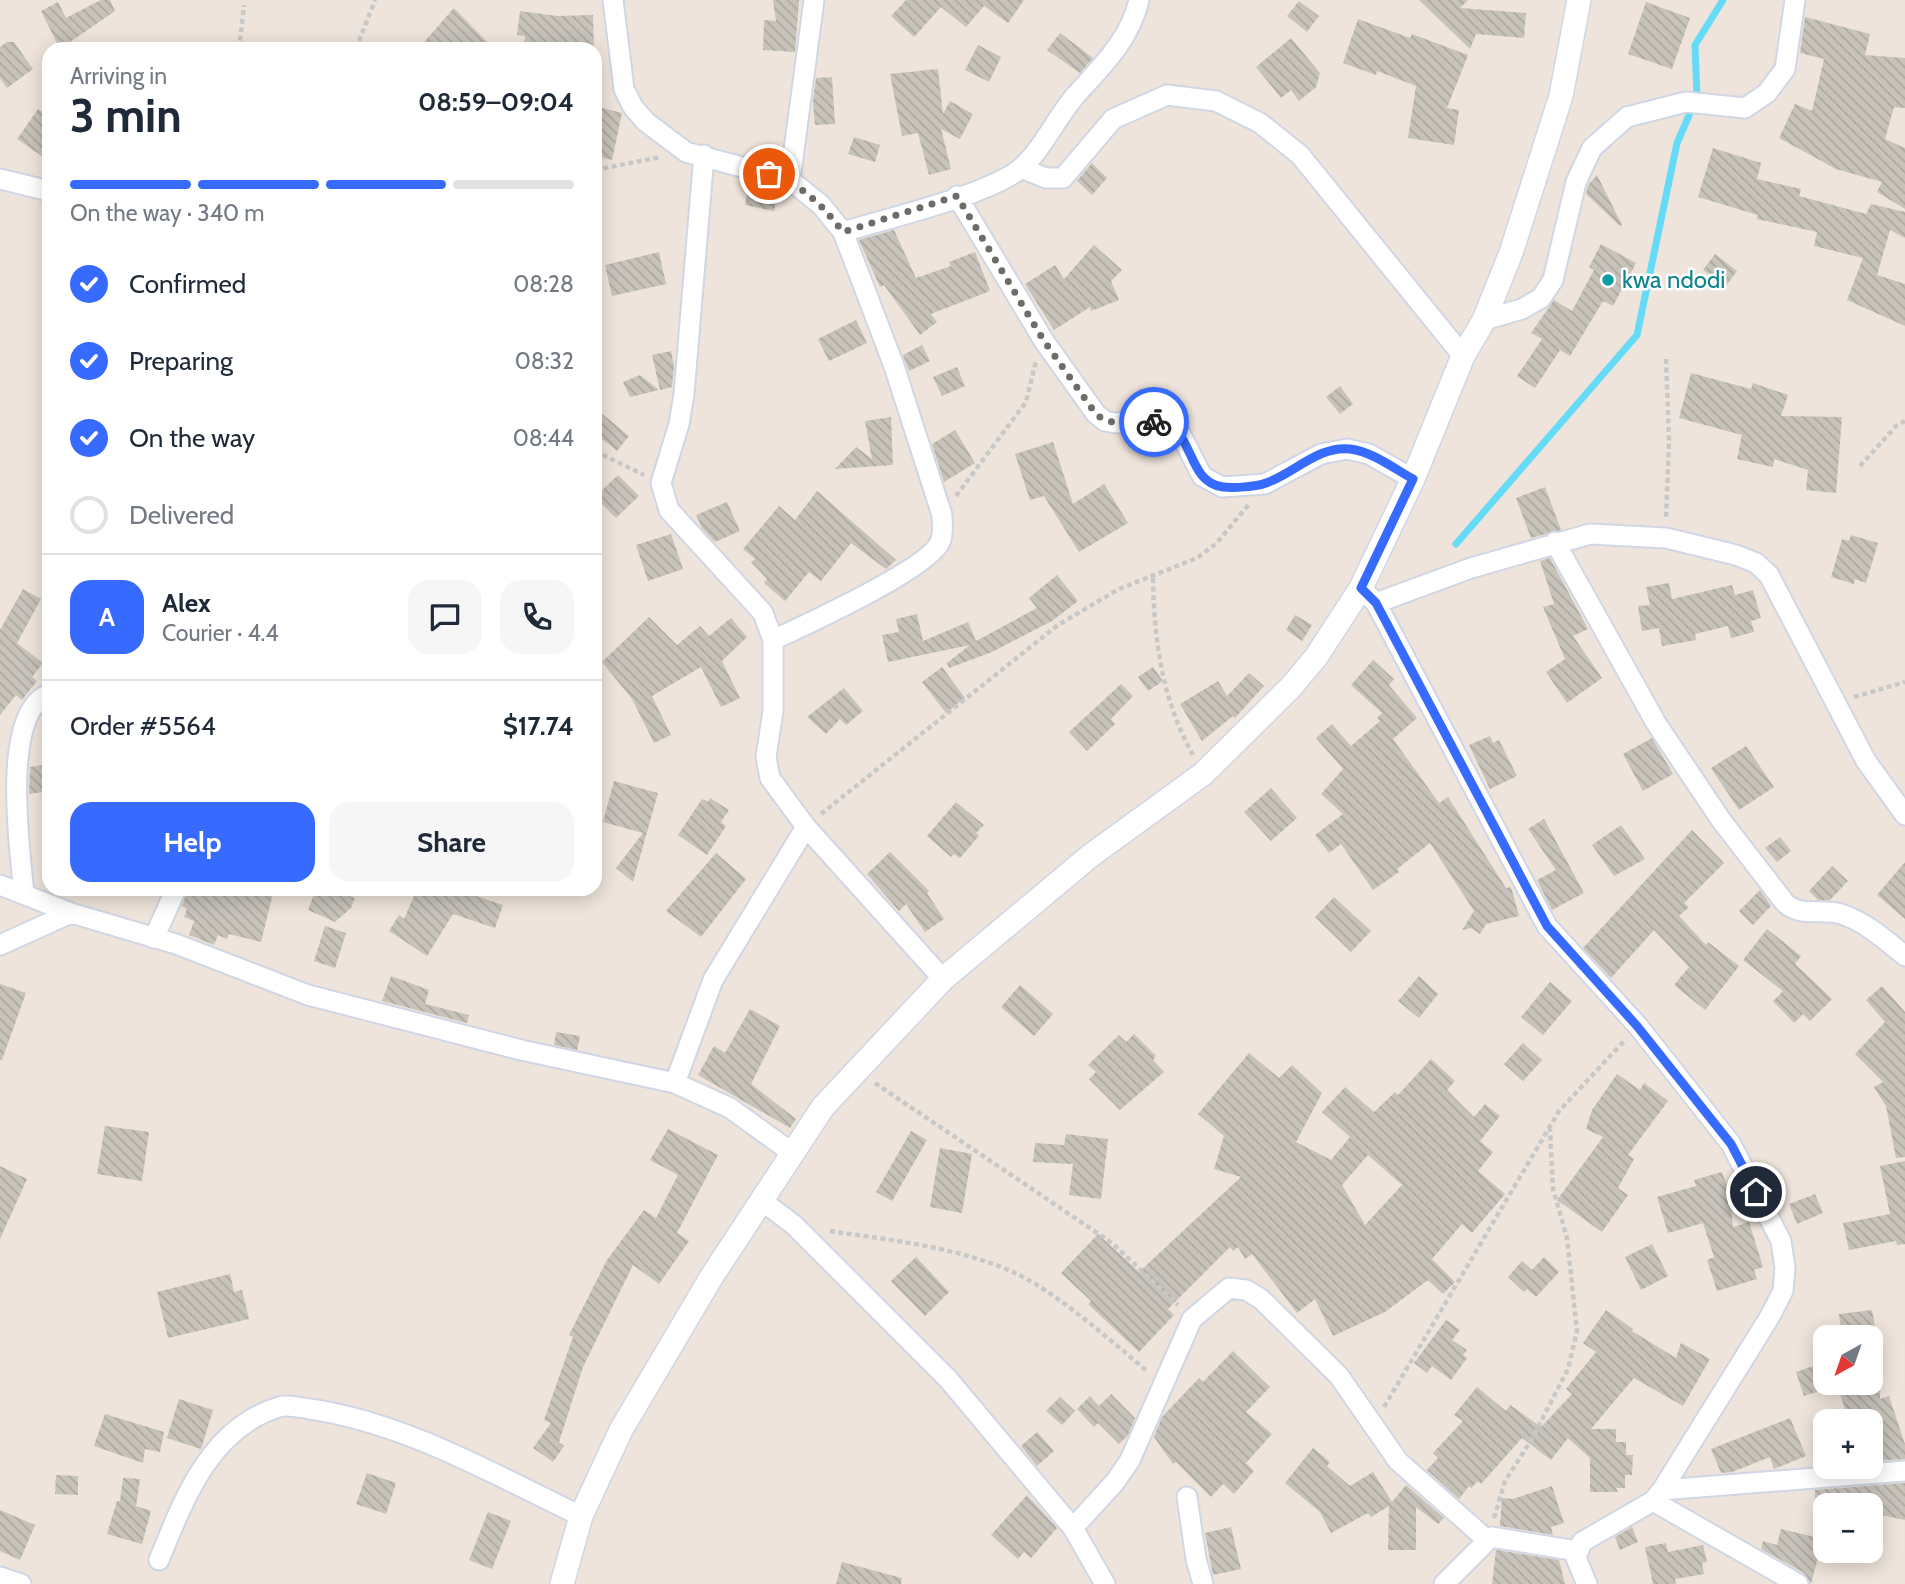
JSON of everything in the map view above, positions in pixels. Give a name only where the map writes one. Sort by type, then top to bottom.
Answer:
[{"type":"street","points":[[613,0],[624,89],[633,107],[646,122],[695,153],[790,180],[821,205],[843,232],[894,366],[942,515],[941,540],[932,553],[866,594],[773,640]]},
{"type":"street","points":[[790,180],[814,0]]},
{"type":"street","points":[[843,232],[957,196],[1001,180],[1021,168],[1072,100],[1119,47],[1136,14],[1139,0]]},
{"type":"street","points":[[562,1584],[581,1516],[621,1430],[712,1276],[823,1107],[943,979],[1090,856],[1203,774],[1291,687],[1368,596],[1463,356],[1483,320],[1511,253],[1561,96],[1579,0]]},
{"type":"street","points":[[1483,320],[1522,309],[1541,298],[1553,280],[1576,183],[1592,148],[1628,117],[1686,103],[1745,108],[1767,93],[1785,69],[1795,0]]},
{"type":"street","points":[[1021,168],[1046,178],[1063,178],[1113,119],[1167,95],[1216,101],[1260,123],[1300,155],[1463,356]]},
{"type":"street","points":[[695,153],[684,394],[679,424],[661,483],[669,510],[763,612],[773,640],[773,711],[766,757],[770,778],[806,827],[943,979]]},
{"type":"street","points":[[0,179],[42,189]]},
{"type":"street","points":[[957,196],[1044,341],[1096,414],[1105,422],[1171,424],[1179,431],[1202,476],[1210,483],[1222,487],[1265,484],[1321,454],[1347,449],[1369,454],[1413,479]]},
{"type":"street","points":[[1368,596],[1590,534],[1666,538],[1736,555],[1755,563],[1769,575],[1833,703],[1866,761],[1905,815]]},
{"type":"street","points":[[1555,542],[1656,723],[1721,820],[1785,903],[1793,910],[1805,913],[1825,911],[1843,915],[1905,956]]},
{"type":"street","points":[[1368,596],[1547,926],[1637,1026],[1731,1144],[1781,1241],[1786,1268],[1783,1291],[1769,1318],[1658,1496]]},
{"type":"street","points":[[24,894],[15,749],[32,708],[42,700]]},
{"type":"street","points":[[675,1083],[713,980],[806,827]]},
{"type":"street","points":[[0,885],[71,913],[153,938],[308,995],[521,1049],[675,1083],[730,1108],[791,1152]]},
{"type":"street","points":[[153,938],[173,896]]},
{"type":"street","points":[[0,945],[71,913]]},
{"type":"street","points":[[761,1200],[794,1225],[948,1379],[1073,1528],[1105,1584]]},
{"type":"street","points":[[1073,1528],[1115,1482],[1130,1460],[1192,1319],[1229,1287],[1246,1290],[1261,1299],[1357,1397],[1373,1426],[1398,1461],[1489,1538],[1577,1550]]},
{"type":"street","points":[[159,1560],[197,1474],[218,1445],[255,1417],[282,1405],[332,1412],[416,1438],[581,1516]]},
{"type":"street","points":[[1587,1584],[1576,1558],[1577,1550],[1588,1536],[1658,1496],[1905,1471]]},
{"type":"street","points":[[1658,1496],[1798,1584]]},
{"type":"street","points":[[1187,1497],[1196,1559],[1203,1584]]},
{"type":"street","points":[[1444,1584],[1489,1538]]},
{"type":"street","points":[[0,1577],[22,1584]]},
{"type":"path","points":[[359,42],[375,0]]},
{"type":"path","points":[[240,42],[244,5]]},
{"type":"path","points":[[602,169],[695,153]]},
{"type":"path","points":[[942,515],[1026,402],[1030,375],[1044,341]]},
{"type":"path","points":[[1666,359],[1669,440],[1666,538]]},
{"type":"path","points":[[1860,466],[1896,426],[1905,421]]},
{"type":"path","points":[[602,454],[661,483]]},
{"type":"path","points":[[806,827],[1058,625],[1119,589],[1153,578],[1197,558],[1216,544],[1265,484]]},
{"type":"path","points":[[1153,578],[1154,628],[1161,669],[1181,733],[1203,774]]},
{"type":"path","points":[[1833,703],[1905,682]]},
{"type":"path","points":[[1373,1426],[1559,1111],[1637,1026]]},
{"type":"path","points":[[857,1071],[1112,1243],[1192,1319]]},
{"type":"path","points":[[1489,1538],[1505,1481],[1532,1439],[1568,1369],[1577,1331],[1567,1238],[1553,1189],[1550,1129]]},
{"type":"path","points":[[794,1225],[906,1242],[982,1261],[1016,1274],[1064,1306],[1164,1386]]},
{"type":"building","points":[[101,0],[110,0],[115,11],[70,42],[56,42],[41,11],[58,2],[66,18]]},
{"type":"building","points":[[773,0],[799,0],[795,52],[763,50],[764,20],[776,21]]},
{"type":"building","points":[[906,0],[1024,0],[1008,23],[984,6],[966,27],[941,7],[914,37],[891,16]]},
{"type":"building","points":[[1419,0],[1468,0],[1460,8],[1526,13],[1524,38],[1476,34],[1470,49]]},
{"type":"building","points":[[1299,1],[1319,16],[1307,32],[1287,16]]},
{"type":"building","points":[[1646,2],[1690,18],[1672,69],[1628,54]]},
{"type":"building","points":[[454,8],[487,42],[424,42]]},
{"type":"building","points":[[520,11],[557,16],[593,15],[594,42],[525,42],[525,36],[517,35]]},
{"type":"building","points":[[1805,17],[1870,34],[1865,55],[1905,58],[1905,108],[1894,107],[1885,139],[1905,148],[1905,209],[1877,192],[1882,182],[1836,169],[1779,138],[1795,104],[1812,111],[1824,59],[1800,53]]},
{"type":"building","points":[[1358,19],[1410,38],[1412,34],[1468,55],[1447,108],[1459,110],[1454,145],[1408,138],[1416,86],[1377,71],[1376,75],[1343,63]]},
{"type":"building","points":[[1060,33],[1093,58],[1080,73],[1047,50]]},
{"type":"building","points":[[1291,38],[1320,73],[1316,87],[1299,101],[1291,90],[1281,98],[1256,67]]},
{"type":"building","points":[[7,42],[14,42],[33,69],[7,88],[0,78],[0,47]]},
{"type":"building","points":[[978,45],[1001,57],[989,82],[965,70]]},
{"type":"building","points":[[938,69],[943,114],[950,101],[973,114],[960,139],[941,129],[951,169],[929,175],[918,133],[902,136],[890,74]]},
{"type":"building","points":[[832,77],[835,124],[815,125],[813,101],[816,78]]},
{"type":"building","points":[[602,108],[622,113],[612,160],[602,158]]},
{"type":"building","points":[[38,109],[42,112],[42,156],[17,139]]},
{"type":"building","points":[[854,137],[880,145],[875,162],[848,154]]},
{"type":"building","points":[[1713,148],[1761,163],[1757,179],[1801,189],[1799,196],[1866,214],[1871,204],[1905,212],[1905,238],[1890,230],[1877,275],[1905,284],[1905,326],[1847,300],[1863,258],[1814,246],[1817,232],[1757,219],[1758,215],[1698,197]]},
{"type":"building","points":[[1092,163],[1107,178],[1092,195],[1077,181]]},
{"type":"building","points":[[1597,175],[1622,225],[1620,226],[1586,194],[1588,185]]},
{"type":"building","points":[[749,182],[779,190],[774,211],[745,205]]},
{"type":"building","points":[[894,230],[916,278],[951,266],[949,262],[975,252],[990,291],[931,314],[937,322],[920,335],[884,285],[880,287],[859,240]]},
{"type":"building","points":[[1601,244],[1636,263],[1613,306],[1603,301],[1570,356],[1560,350],[1535,388],[1517,376],[1542,339],[1531,333],[1554,300],[1572,311],[1594,270],[1589,267]]},
{"type":"building","points":[[1094,245],[1122,270],[1111,281],[1119,300],[1091,311],[1090,307],[1054,330],[1025,284],[1055,265],[1064,279]]},
{"type":"building","points":[[659,252],[666,284],[612,296],[605,265]]},
{"type":"building","points":[[1715,254],[1737,271],[1726,286],[1703,270]]},
{"type":"building","points":[[856,320],[867,343],[829,361],[818,339]]},
{"type":"building","points":[[922,345],[930,361],[909,371],[903,355]]},
{"type":"building","points":[[671,351],[674,366],[672,387],[660,390],[652,355]]},
{"type":"building","points":[[957,367],[965,386],[942,396],[933,377]]},
{"type":"building","points":[[1691,373],[1751,389],[1753,383],[1788,395],[1781,416],[1842,417],[1836,493],[1806,490],[1808,470],[1774,459],[1773,467],[1737,459],[1742,435],[1679,418]]},
{"type":"building","points":[[640,375],[659,390],[630,397],[623,382]]},
{"type":"building","points":[[1340,386],[1353,404],[1340,414],[1326,397]]},
{"type":"building","points":[[602,414],[629,436],[617,451],[602,439]]},
{"type":"building","points":[[891,417],[893,465],[835,469],[856,447],[872,459],[865,421]]},
{"type":"building","points":[[955,430],[975,463],[944,482],[932,444]]},
{"type":"building","points":[[1053,442],[1073,504],[1104,484],[1128,523],[1079,552],[1044,496],[1030,500],[1015,454]]},
{"type":"building","points":[[618,475],[639,496],[616,518],[602,504],[602,490]]},
{"type":"building","points":[[1545,487],[1561,530],[1531,538],[1516,498]]},
{"type":"building","points":[[817,491],[896,560],[886,569],[851,543],[821,581],[809,572],[785,601],[764,583],[767,579],[751,562],[755,559],[743,549],[779,506],[795,520]]},
{"type":"building","points":[[727,502],[740,531],[715,542],[702,528],[696,515]]},
{"type":"building","points":[[671,534],[683,569],[648,581],[636,545]]},
{"type":"building","points":[[1851,535],[1878,543],[1866,583],[1855,579],[1854,584],[1831,577],[1842,539],[1849,541]]},
{"type":"building","points":[[1550,558],[1588,629],[1573,636],[1602,678],[1567,703],[1546,672],[1565,659],[1543,607],[1554,604],[1540,561]]},
{"type":"building","points":[[1057,575],[1078,601],[1052,621],[992,652],[949,668],[947,663],[970,645],[888,662],[882,635],[899,632],[896,619],[917,614],[923,641],[968,622],[976,641],[1037,608],[1029,598]]},
{"type":"building","points":[[1669,583],[1672,599],[1732,585],[1735,595],[1753,590],[1761,618],[1751,621],[1754,632],[1731,638],[1728,626],[1695,634],[1696,640],[1662,646],[1659,628],[1642,631],[1638,606],[1650,605],[1646,587]]},
{"type":"building","points":[[23,589],[41,599],[17,643],[42,662],[32,677],[37,681],[22,700],[16,695],[0,715],[0,630]]},
{"type":"building","points":[[1295,615],[1312,625],[1302,641],[1286,630]]},
{"type":"building","points":[[649,617],[677,645],[700,626],[709,636],[731,618],[747,637],[722,661],[740,698],[721,707],[701,667],[652,696],[671,735],[654,743],[632,699],[602,662]]},
{"type":"building","points":[[1373,660],[1394,679],[1389,685],[1417,718],[1393,739],[1439,803],[1448,797],[1506,888],[1511,887],[1519,916],[1486,924],[1480,934],[1471,928],[1462,930],[1474,911],[1430,843],[1397,869],[1399,872],[1373,890],[1341,844],[1329,853],[1315,835],[1343,814],[1321,794],[1343,769],[1316,738],[1332,724],[1351,746],[1380,721],[1377,718],[1382,713],[1351,685]]},
{"type":"building","points":[[942,667],[965,698],[946,713],[922,682]]},
{"type":"building","points":[[1153,667],[1163,681],[1148,691],[1138,677]]},
{"type":"building","points":[[1249,673],[1264,686],[1235,718],[1233,716],[1202,741],[1180,704],[1218,681],[1227,696]]},
{"type":"building","points":[[1121,684],[1133,696],[1111,719],[1115,724],[1087,751],[1069,732]]},
{"type":"building","points":[[844,688],[863,711],[846,725],[840,719],[826,734],[807,717]]},
{"type":"building","points":[[1490,736],[1493,743],[1499,740],[1517,776],[1490,789],[1469,745]]},
{"type":"building","points":[[1652,738],[1673,774],[1643,791],[1623,754]]},
{"type":"building","points":[[1746,746],[1774,787],[1739,810],[1711,768]]},
{"type":"building","points":[[42,765],[42,792],[29,794],[30,767]]},
{"type":"building","points":[[614,781],[658,793],[633,882],[616,868],[643,833],[603,822]]},
{"type":"building","points":[[1271,788],[1297,818],[1271,841],[1244,812]]},
{"type":"building","points":[[710,798],[729,810],[721,822],[726,826],[707,855],[678,835],[702,799],[708,802]]},
{"type":"building","points":[[956,802],[984,825],[976,833],[979,836],[960,858],[954,854],[951,857],[927,836]]},
{"type":"building","points":[[1544,819],[1584,893],[1552,910],[1537,880],[1556,870],[1528,829]]},
{"type":"building","points":[[1621,825],[1645,859],[1614,876],[1592,845]]},
{"type":"building","points":[[1692,830],[1724,863],[1684,903],[1689,907],[1679,916],[1706,945],[1708,942],[1739,966],[1705,1010],[1674,985],[1689,967],[1654,930],[1611,978],[1583,948]]},
{"type":"building","points":[[1780,837],[1791,851],[1777,862],[1765,848]]},
{"type":"building","points":[[890,852],[929,891],[927,893],[944,919],[925,932],[906,904],[899,911],[867,874]]},
{"type":"building","points":[[716,853],[746,879],[701,937],[666,911]]},
{"type":"building","points":[[1905,862],[1905,919],[1877,895]]},
{"type":"building","points":[[1832,866],[1848,881],[1830,900],[1818,900],[1809,891]]},
{"type":"building","points":[[1760,890],[1771,906],[1753,925],[1739,911]]},
{"type":"building","points":[[186,896],[272,896],[261,942],[229,934],[227,939],[218,935],[214,945],[189,935],[194,921],[184,917],[187,909],[182,906]]},
{"type":"building","points":[[313,896],[355,898],[351,908],[335,922],[308,910]]},
{"type":"building","points":[[414,896],[476,896],[503,905],[495,928],[453,914],[427,956],[389,931],[399,915],[404,919]]},
{"type":"building","points":[[1334,897],[1371,931],[1351,952],[1315,917]]},
{"type":"building","points":[[325,926],[346,933],[335,968],[314,961]]},
{"type":"building","points":[[1767,929],[1801,956],[1795,964],[1832,999],[1810,1021],[1803,1014],[1794,1023],[1773,1001],[1783,991],[1743,960]]},
{"type":"building","points":[[391,976],[429,990],[425,1004],[469,1015],[467,1023],[382,1001]]},
{"type":"building","points":[[1419,976],[1438,994],[1419,1018],[1398,1001]]},
{"type":"building","points":[[1550,982],[1572,1001],[1543,1035],[1521,1017]]},
{"type":"building","points":[[0,984],[26,993],[2,1060],[0,1060]]},
{"type":"building","points":[[1020,985],[1053,1014],[1034,1036],[1001,1007]]},
{"type":"building","points":[[1882,986],[1905,1012],[1905,1157],[1896,1158],[1886,1106],[1874,1087],[1883,1082],[1855,1054],[1885,1022],[1866,1000]]},
{"type":"building","points":[[750,1009],[780,1026],[751,1084],[796,1119],[790,1128],[698,1075],[714,1046],[725,1053]]},
{"type":"building","points":[[556,1032],[580,1036],[577,1050],[554,1045]]},
{"type":"building","points":[[1134,1034],[1156,1056],[1153,1060],[1164,1072],[1120,1110],[1089,1079],[1096,1072],[1088,1065],[1119,1035],[1126,1042]]},
{"type":"building","points":[[1523,1043],[1542,1060],[1523,1081],[1504,1064]]},
{"type":"building","points":[[1249,1053],[1279,1078],[1292,1065],[1322,1093],[1296,1142],[1331,1160],[1350,1137],[1322,1112],[1345,1087],[1374,1112],[1395,1092],[1398,1095],[1431,1059],[1455,1081],[1447,1090],[1474,1117],[1485,1104],[1500,1116],[1480,1141],[1493,1152],[1478,1171],[1505,1194],[1472,1233],[1462,1224],[1432,1259],[1455,1282],[1443,1294],[1428,1280],[1385,1312],[1333,1336],[1315,1299],[1297,1313],[1252,1254],[1245,1259],[1238,1247],[1233,1251],[1230,1247],[1168,1309],[1174,1315],[1139,1352],[1088,1304],[1091,1301],[1061,1273],[1098,1234],[1139,1272],[1241,1177],[1214,1169],[1224,1136],[1198,1114]],"holes":[[[1368,1155],[1402,1185],[1365,1225],[1342,1185]]]},
{"type":"building","points":[[1617,1074],[1640,1090],[1644,1083],[1668,1101],[1628,1155],[1634,1159],[1618,1188],[1628,1195],[1602,1232],[1557,1200],[1603,1137],[1586,1129],[1592,1110]]},
{"type":"building","points":[[105,1126],[149,1132],[142,1181],[97,1174]]},
{"type":"building","points":[[668,1129],[718,1155],[677,1233],[689,1241],[659,1284],[633,1265],[583,1367],[559,1442],[564,1446],[553,1462],[533,1448],[551,1423],[544,1420],[573,1337],[569,1335],[607,1260],[644,1210],[656,1218],[678,1175],[650,1160]]},
{"type":"building","points":[[911,1131],[927,1140],[892,1201],[876,1192]]},
{"type":"building","points":[[1066,1134],[1108,1139],[1101,1199],[1069,1195],[1073,1164],[1033,1162],[1035,1143],[1064,1145]]},
{"type":"building","points":[[940,1148],[972,1154],[962,1213],[930,1207]]},
{"type":"building","points":[[1905,1161],[1905,1244],[1897,1245],[1896,1241],[1849,1250],[1843,1223],[1890,1214],[1880,1166]]},
{"type":"building","points":[[0,1166],[27,1179],[0,1239]]},
{"type":"building","points":[[1722,1172],[1730,1195],[1733,1227],[1749,1222],[1763,1267],[1754,1270],[1757,1279],[1717,1291],[1707,1260],[1714,1257],[1703,1223],[1668,1233],[1657,1197],[1696,1186],[1694,1180]]},
{"type":"building","points":[[1815,1194],[1823,1213],[1797,1224],[1789,1204]]},
{"type":"building","points":[[1652,1244],[1668,1276],[1641,1290],[1625,1257]]},
{"type":"building","points":[[916,1257],[949,1292],[925,1316],[891,1281]]},
{"type":"building","points":[[1544,1257],[1559,1272],[1536,1297],[1527,1289],[1524,1292],[1508,1277],[1522,1261],[1532,1270]]},
{"type":"building","points":[[230,1274],[234,1292],[242,1290],[249,1319],[168,1338],[157,1292]]},
{"type":"building","points":[[1606,1310],[1633,1329],[1632,1331],[1676,1358],[1681,1343],[1710,1359],[1683,1406],[1634,1378],[1591,1429],[1616,1429],[1616,1442],[1626,1442],[1626,1455],[1633,1455],[1632,1475],[1625,1475],[1625,1488],[1616,1488],[1618,1492],[1590,1492],[1590,1458],[1568,1438],[1551,1460],[1522,1438],[1481,1484],[1478,1481],[1471,1488],[1469,1486],[1459,1499],[1427,1470],[1438,1458],[1433,1453],[1463,1421],[1454,1415],[1477,1387],[1506,1411],[1510,1405],[1541,1427],[1572,1394],[1566,1389],[1596,1352],[1583,1343]]},
{"type":"building","points":[[1872,1310],[1875,1325],[1840,1325],[1839,1314]]},
{"type":"building","points":[[1446,1320],[1460,1330],[1452,1340],[1467,1350],[1463,1355],[1467,1358],[1451,1380],[1432,1366],[1427,1373],[1414,1363]]},
{"type":"building","points":[[1233,1351],[1270,1387],[1246,1412],[1272,1434],[1246,1463],[1254,1471],[1234,1494],[1223,1484],[1211,1497],[1176,1462],[1173,1464],[1154,1437],[1162,1417],[1199,1378],[1203,1382]]},
{"type":"building","points":[[1813,1366],[1813,1393],[1804,1396],[1796,1372]]},
{"type":"building","points":[[1111,1394],[1135,1418],[1128,1435],[1119,1444],[1098,1423],[1094,1427],[1077,1409],[1090,1396],[1099,1406]]},
{"type":"building","points":[[1840,1395],[1880,1395],[1880,1399],[1889,1396],[1905,1444],[1905,1459],[1883,1460],[1883,1409],[1845,1409]]},
{"type":"building","points":[[1060,1397],[1075,1411],[1062,1425],[1046,1411]]},
{"type":"building","points":[[179,1399],[213,1410],[201,1449],[167,1438]]},
{"type":"building","points":[[105,1414],[164,1432],[160,1452],[145,1449],[143,1463],[94,1446]]},
{"type":"building","points":[[1790,1418],[1806,1456],[1774,1469],[1770,1457],[1732,1472],[1721,1473],[1711,1449]]},
{"type":"building","points":[[1037,1432],[1054,1451],[1037,1466],[1021,1446]]},
{"type":"building","points":[[1313,1448],[1330,1462],[1327,1466],[1350,1486],[1373,1472],[1392,1502],[1406,1485],[1444,1518],[1438,1524],[1416,1507],[1416,1550],[1388,1550],[1389,1506],[1371,1517],[1368,1513],[1331,1533],[1320,1512],[1285,1483]]},
{"type":"building","points":[[367,1473],[396,1483],[386,1514],[356,1504]]},
{"type":"building","points":[[56,1475],[78,1476],[78,1495],[55,1494]]},
{"type":"building","points":[[123,1478],[140,1479],[136,1506],[151,1511],[142,1544],[107,1534],[117,1501],[120,1501]]},
{"type":"building","points":[[1905,1483],[1905,1520],[1883,1515],[1883,1493],[1815,1493],[1815,1490]]},
{"type":"building","points":[[1552,1486],[1564,1523],[1551,1527],[1553,1535],[1500,1526],[1502,1498],[1513,1499]]},
{"type":"building","points":[[1027,1495],[1057,1528],[1031,1558],[1024,1552],[1018,1559],[991,1535]]},
{"type":"building","points":[[0,1510],[35,1525],[20,1560],[0,1551]]},
{"type":"building","points":[[488,1512],[511,1521],[492,1569],[469,1560]]},
{"type":"building","points":[[1231,1527],[1241,1569],[1213,1575],[1205,1533]]},
{"type":"building","points":[[1632,1527],[1638,1542],[1620,1550],[1615,1537]]},
{"type":"building","points":[[1781,1529],[1813,1537],[1813,1563],[1817,1563],[1811,1584],[1804,1573],[1761,1549],[1763,1541],[1777,1545]]},
{"type":"building","points":[[1666,1543],[1668,1552],[1703,1545],[1707,1562],[1702,1563],[1704,1574],[1675,1579],[1676,1584],[1653,1584],[1645,1547]]},
{"type":"building","points":[[1496,1550],[1559,1560],[1565,1584],[1492,1584]]},
{"type":"building","points":[[842,1562],[902,1578],[901,1584],[836,1584]]},
{"type":"waterway","points":[[1456,544],[1637,335],[1677,143],[1697,97],[1695,45],[1723,0]]},
{"type":"way so far","points":[[769,174],[790,180],[821,205],[843,232],[957,196],[1044,341],[1096,414],[1105,422],[1116,424],[1154,422]]},
{"type":"place","name":"kwa ndodi","points":[[1608,280]]},
{"type":"route","points":[[1154,422],[1171,424],[1179,431],[1202,476],[1210,483],[1222,487],[1265,484],[1321,454],[1347,449],[1369,454],[1413,479],[1361,588],[1376,603],[1547,926],[1569,954],[1637,1026],[1731,1144],[1756,1192]]}]
